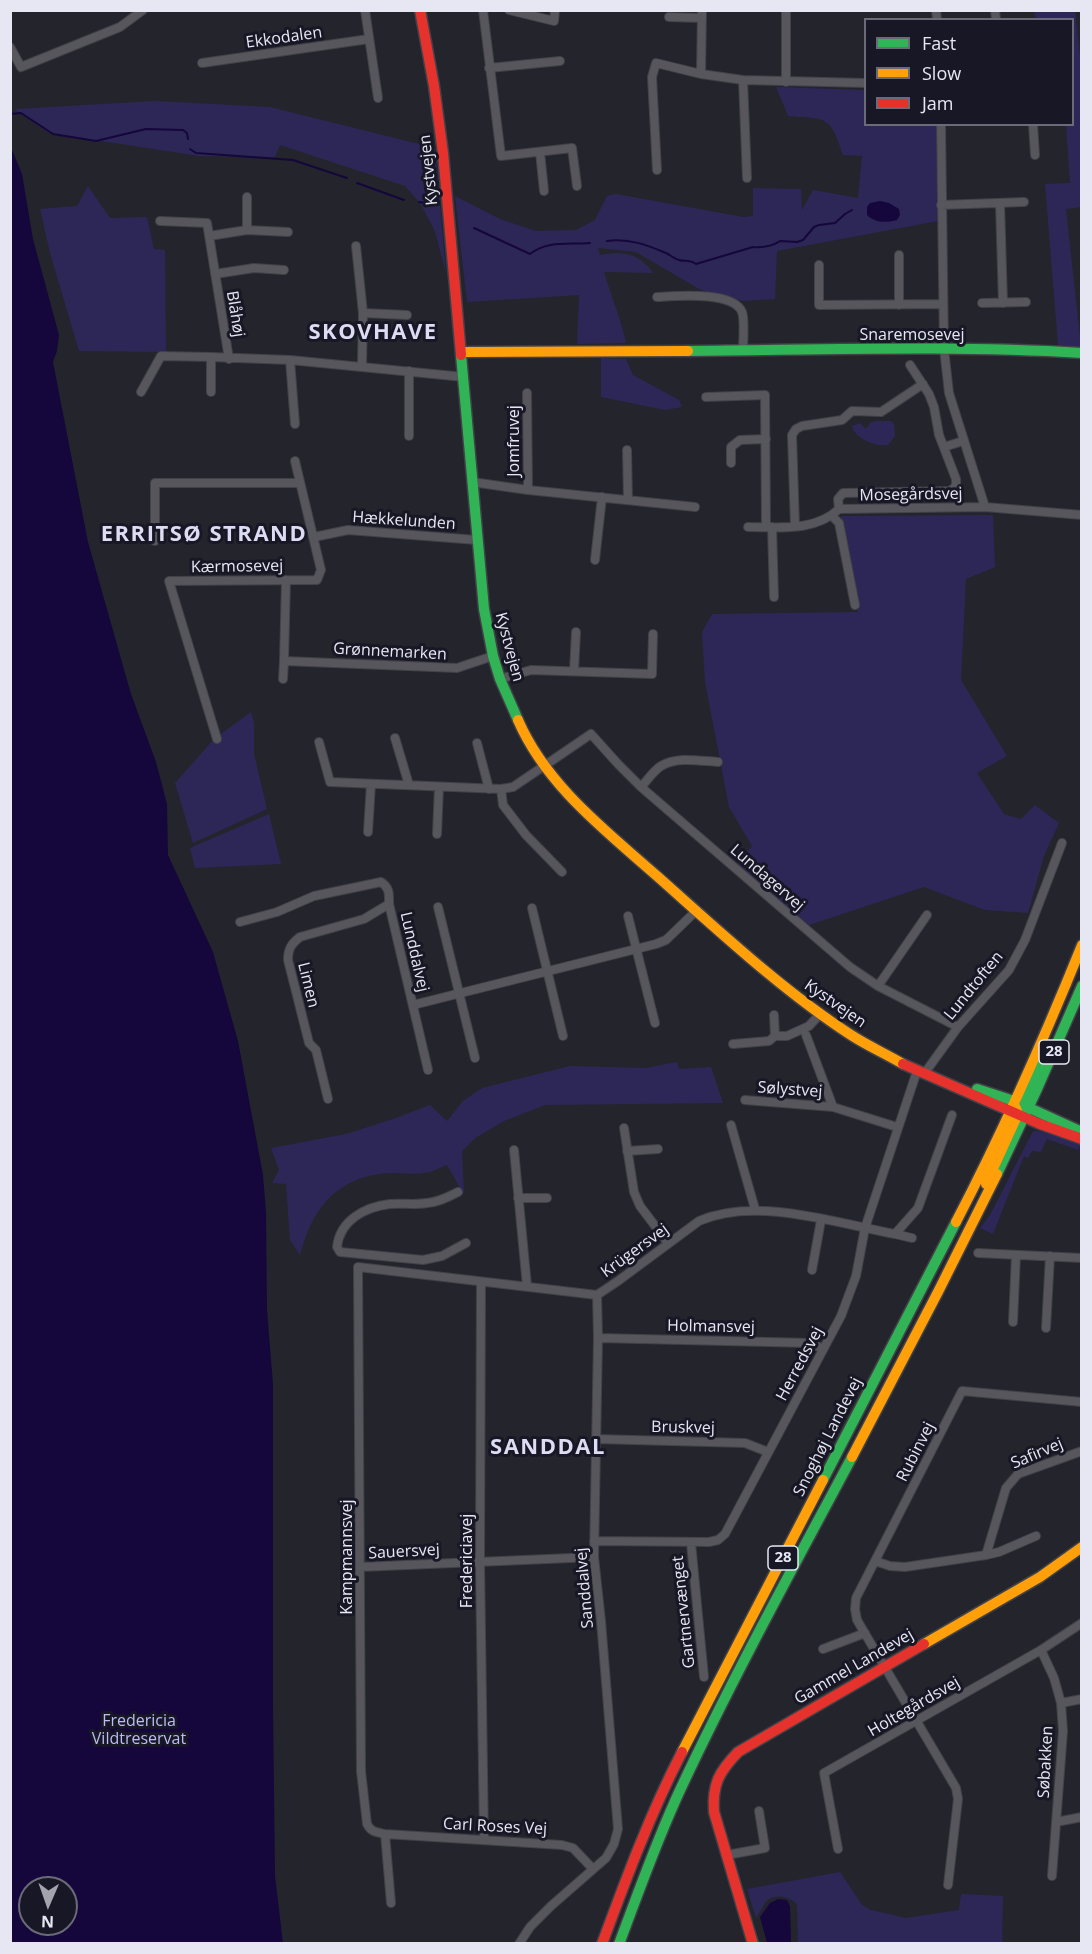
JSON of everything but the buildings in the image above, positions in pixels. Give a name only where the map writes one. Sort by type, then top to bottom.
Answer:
[{"type":"street","points":[[10,46],[21,67],[120,27],[143,10]]},
{"type":"street","points":[[365,10],[378,98]]},
{"type":"street","name":"Kystvejen","points":[[420,10],[443,153],[484,609],[500,679],[523,732],[544,765],[574,802],[696,911],[819,1014],[852,1036],[920,1072],[1019,1109]]},
{"type":"street","points":[[483,10],[501,156],[572,148],[577,186]]},
{"type":"street","points":[[509,10],[554,21],[555,10]]},
{"type":"street","points":[[786,10],[786,82]]},
{"type":"street","points":[[669,17],[702,14],[701,74]]},
{"type":"street","name":"Ekkodalen","points":[[202,63],[369,39]]},
{"type":"street","points":[[489,68],[560,61]]},
{"type":"street","points":[[657,170],[652,77],[656,63],[701,74],[743,80],[864,83]]},
{"type":"street","points":[[743,80],[747,178]]},
{"type":"street","name":"Mosegårdsvej","points":[[941,126],[944,349],[949,393],[985,507]]},
{"type":"street","points":[[1034,126],[1035,155]]},
{"type":"street","points":[[540,152],[544,191]]},
{"type":"street","points":[[247,197],[247,230]]},
{"type":"street","points":[[941,204],[1024,202]]},
{"type":"street","points":[[1000,203],[1003,303]]},
{"type":"street","points":[[160,221],[207,223],[209,236],[247,230],[288,232]]},
{"type":"street","name":"Blåhøj","points":[[209,236],[229,358]]},
{"type":"street","points":[[356,246],[363,313],[362,366]]},
{"type":"street","points":[[899,255],[899,305]]},
{"type":"street","points":[[819,265],[819,305],[944,304]]},
{"type":"street","name":"Blåhøj","points":[[215,274],[246,269],[284,270]]},
{"type":"street","points":[[657,297],[705,296],[735,304],[742,313],[743,350]]},
{"type":"street","points":[[982,303],[1026,302]]},
{"type":"street","points":[[363,313],[406,315]]},
{"type":"street","name":"Snaremosevej","points":[[462,352],[944,349],[1082,353]]},
{"type":"street","name":"Blåhøj","points":[[141,392],[161,356],[290,360],[464,377]]},
{"type":"street","points":[[210,392],[211,357]]},
{"type":"street","points":[[290,360],[295,424]]},
{"type":"street","name":"Mosegårdsvej","points":[[832,516],[838,509],[838,499],[843,493],[950,490],[956,486],[956,478],[939,435],[934,407],[923,384],[910,365]]},
{"type":"street","points":[[409,371],[409,436]]},
{"type":"street","points":[[795,526],[792,435],[796,429],[842,420],[852,411],[881,412],[923,384]]},
{"type":"street","name":"Jomfruvej","points":[[527,393],[528,490]]},
{"type":"street","points":[[706,397],[765,395],[769,527],[774,597]]},
{"type":"street","points":[[732,463],[731,447],[740,440],[766,439]]},
{"type":"street","points":[[944,447],[963,441]]},
{"type":"street","points":[[627,450],[628,500]]},
{"type":"street","points":[[295,461],[314,537]]},
{"type":"street","name":"Jomfruvej","points":[[472,482],[695,507]]},
{"type":"street","points":[[155,541],[155,483],[300,483]]},
{"type":"street","points":[[595,560],[602,497]]},
{"type":"street","name":"Mosegårdsvej","points":[[838,509],[985,507],[1082,515]]},
{"type":"street","points":[[748,527],[811,525],[832,516],[838,523],[855,605]]},
{"type":"street","name":"Hækkelunden","points":[[314,537],[348,530],[477,540]]},
{"type":"street","name":"Kærmosevej","points":[[217,739],[169,581],[317,580],[321,570],[314,537]]},
{"type":"street","points":[[283,679],[286,580]]},
{"type":"street","points":[[574,671],[576,632]]},
{"type":"street","points":[[500,679],[531,670],[652,674],[653,634]]},
{"type":"street","name":"Grønnemarken","points":[[284,661],[457,668],[493,656]]},
{"type":"street","name":"Lundagervej","points":[[544,765],[591,734],[641,788],[850,966],[878,986],[958,1028]]},
{"type":"street","points":[[396,738],[409,785]]},
{"type":"street","points":[[319,742],[330,782],[501,789],[513,787],[544,765]]},
{"type":"street","points":[[477,743],[489,789]]},
{"type":"street","points":[[641,788],[659,767],[667,763],[677,760],[718,762]]},
{"type":"street","points":[[368,832],[370,784]]},
{"type":"street","points":[[436,834],[439,787]]},
{"type":"street","points":[[501,789],[503,805],[526,835],[562,872]]},
{"type":"street","name":"Lundtoften","points":[[920,1072],[1009,970],[1025,940],[1062,843]]},
{"type":"street","name":"Lunddalvej","points":[[240,922],[277,912],[314,896],[381,882],[390,893],[388,904],[428,1070]]},
{"type":"street","name":"Limen","points":[[328,1099],[316,1050],[309,1043],[288,960],[288,951],[292,943],[300,937],[364,919],[388,904]]},
{"type":"street","name":"Lunddalvej","points":[[438,907],[475,1058]]},
{"type":"street","points":[[532,908],[563,1036]]},
{"type":"street","name":"Lunddalvej","points":[[413,1005],[666,940],[696,911]]},
{"type":"street","points":[[878,986],[927,915]]},
{"type":"street","points":[[628,916],[655,1023]]},
{"type":"street","name":"Snoghøj Landevej","points":[[619,1944],[654,1850],[697,1755],[977,1216],[1082,945]]},
{"type":"street","name":"Snoghøj Landevej","points":[[602,1944],[639,1845],[666,1782],[1082,986]]},
{"type":"street","points":[[733,1044],[769,1041],[775,1036],[787,1036],[809,1026],[819,1014]]},
{"type":"street","points":[[774,1016],[775,1036]]},
{"type":"street","name":"Sølystvej","points":[[806,1035],[833,1107]]},
{"type":"street","name":"Herredsvej","points":[[594,1541],[691,1543],[718,1540],[725,1534],[841,1316],[856,1276],[865,1228],[897,1127],[920,1072]]},
{"type":"street","name":"Sølystvej","points":[[745,1101],[833,1107],[897,1127]]},
{"type":"street","points":[[1019,1109],[1082,1132]]},
{"type":"street","points":[[1019,1109],[1082,1139]]},
{"type":"street","points":[[894,1234],[918,1208],[952,1115]]},
{"type":"street","points":[[731,1125],[755,1209]]},
{"type":"street","points":[[624,1128],[634,1192],[640,1206],[668,1243]]},
{"type":"street","points":[[627,1151],[658,1149]]},
{"type":"street","points":[[514,1150],[527,1286]]},
{"type":"street","points":[[458,1192],[442,1200],[426,1204],[391,1204],[365,1210],[348,1223],[338,1240],[337,1247],[340,1252],[356,1255],[423,1260],[448,1253],[466,1243]]},
{"type":"street","points":[[518,1198],[547,1198]]},
{"type":"street","name":"Krügersvej","points":[[358,1267],[597,1294],[699,1221],[714,1214],[755,1209],[777,1211],[912,1238]]},
{"type":"street","points":[[812,1270],[821,1220]]},
{"type":"street","points":[[978,1253],[1082,1258]]},
{"type":"street","points":[[1013,1322],[1016,1255]]},
{"type":"street","points":[[1046,1328],[1050,1257]]},
{"type":"street","points":[[423,1260],[425,1275]]},
{"type":"street","name":"Kampmannsvej","points":[[358,1267],[361,1771],[367,1824],[374,1832],[385,1834]]},
{"type":"street","name":"Fredericiavej","points":[[481,1282],[480,1562],[484,1840]]},
{"type":"street","name":"Sanddalvej","points":[[519,1944],[530,1927],[551,1906],[606,1858],[614,1844],[618,1829],[594,1557],[597,1294]]},
{"type":"street","name":"Holmansvej","points":[[598,1338],[811,1343],[823,1348]]},
{"type":"street","name":"Rubinvej","points":[[948,1885],[958,1799],[956,1788],[857,1620],[856,1598],[962,1391],[1082,1402]]},
{"type":"street","name":"Bruskvej","points":[[596,1439],[745,1443],[768,1452]]},
{"type":"street","name":"Safirvej","points":[[986,1556],[1006,1488],[1011,1480],[1018,1474],[1082,1451]]},
{"type":"street","points":[[875,1561],[905,1568],[986,1556],[1036,1536]]},
{"type":"street","name":"Gartnervænget","points":[[691,1543],[704,1677]]},
{"type":"street","name":"Gammel Landevej","points":[[753,1944],[714,1812],[715,1780],[723,1767],[738,1752],[1040,1577],[1082,1547]]},
{"type":"street","name":"Sauersvej","points":[[360,1568],[594,1557]]},
{"type":"street","name":"Holtegårdsvej","points":[[838,1849],[824,1773],[1041,1650],[1082,1623]]},
{"type":"street","points":[[823,1649],[865,1633]]},
{"type":"street","name":"Søbakken","points":[[1041,1650],[1054,1678],[1061,1702],[1063,1731],[1052,1876]]},
{"type":"street","name":"Søbakken","points":[[1061,1702],[1082,1699]]},
{"type":"street","points":[[727,1855],[765,1848],[759,1812]]},
{"type":"street","name":"Søbakken","points":[[1056,1822],[1082,1817]]},
{"type":"street","points":[[385,1834],[390,1903]]},
{"type":"street","name":"Carl Roses Vej","points":[[385,1834],[562,1845],[573,1848],[593,1869]]},
{"type":"shaded area","points":[[1034,11],[1075,11],[1082,75],[1082,207],[1066,209],[1081,347],[1058,345],[1045,184],[1070,183],[1066,126],[1074,126],[1074,18],[1036,18]]},
{"type":"shaded area","points":[[776,87],[864,90],[864,126],[936,126],[938,221],[777,251],[775,299],[743,301],[701,290],[636,252],[598,248],[600,255],[616,253],[636,257],[653,273],[604,272],[626,343],[577,344],[579,295],[467,302],[455,196],[500,219],[536,231],[576,230],[595,220],[607,196],[616,194],[743,217],[753,216],[753,188],[801,189],[802,210],[813,190],[858,198],[862,156],[843,155],[834,132],[825,122],[819,119],[788,116]]},
{"type":"shaded area","points":[[156,101],[270,107],[435,148],[446,274],[435,231],[420,203],[405,186],[280,145],[275,157],[199,156],[49,133],[14,109]]},
{"type":"shaded area","name":"Fredericia Vildtreservat","points":[[10,145],[22,174],[33,239],[59,335],[53,362],[88,542],[131,694],[156,762],[167,804],[168,855],[213,952],[238,1041],[263,1175],[266,1212],[267,1310],[273,1384],[275,1876],[283,1943],[11,1943]]},
{"type":"shaded area","points":[[88,186],[110,218],[147,217],[154,249],[165,250],[166,352],[79,351],[50,253],[40,209],[77,206]]},
{"type":"shaded area","points":[[880,201],[899,209],[900,215],[897,220],[881,222],[867,215],[867,207],[870,203]]},
{"type":"shaded area","points":[[601,358],[626,359],[633,375],[679,400],[682,407],[665,410],[601,397]]},
{"type":"shaded area","points":[[891,421],[894,424],[895,436],[888,445],[877,445],[866,441],[857,434],[852,426],[860,423],[866,429],[870,423]]},
{"type":"shaded area","points":[[993,515],[995,567],[966,579],[961,680],[1007,756],[977,773],[1004,814],[1021,819],[1035,805],[1059,823],[1044,856],[1028,913],[985,910],[924,887],[809,925],[737,863],[752,846],[729,807],[705,682],[702,632],[712,614],[858,612],[841,516]]},
{"type":"shaded area","points":[[251,712],[254,723],[254,754],[267,809],[193,843],[175,783],[214,739]]},
{"type":"shaded area","points":[[269,814],[281,864],[195,868],[190,848]]},
{"type":"shaded area","points":[[677,1062],[679,1069],[711,1067],[723,1103],[545,1105],[504,1121],[475,1138],[462,1151],[464,1195],[447,1165],[424,1173],[385,1173],[363,1178],[348,1184],[326,1201],[310,1226],[300,1255],[290,1240],[286,1184],[272,1183],[279,1170],[271,1148],[346,1134],[430,1105],[447,1121],[463,1101],[482,1088],[570,1066],[646,1068]]},
{"type":"shaded area","points":[[1033,1131],[1050,1132],[1081,1144],[1078,1150],[1047,1139],[1041,1152],[1032,1151],[1028,1158],[1024,1156],[993,1234],[980,1228],[990,1215]]},
{"type":"shaded area","points":[[840,1872],[862,1905],[871,1910],[906,1918],[959,1910],[961,1894],[1003,1896],[1002,1943],[798,1943],[797,1904],[783,1897],[767,1900],[756,1918],[747,1889]]},
{"type":"shaded area","points":[[778,1899],[787,1900],[790,1906],[791,1943],[767,1943],[760,1917],[770,1903]]},
{"type":"waterway","points":[[10,114],[21,113],[53,134],[96,141],[146,129],[183,130],[187,133],[188,139]]},
{"type":"waterway","points":[[190,149],[196,153],[293,160],[347,178]]},
{"type":"waterway","points":[[357,183],[404,200]]},
{"type":"waterway","points":[[419,202],[428,204]]},
{"type":"waterway","points":[[607,241],[623,240],[638,243],[681,261],[696,264],[753,247],[767,246],[780,241],[803,240],[814,227],[835,223],[852,210]]},
{"type":"waterway","points":[[474,228],[530,254],[551,245],[590,243]]},
{"type":"traffic: fast","points":[[688,351],[934,349],[1082,353]]},
{"type":"traffic: fast","points":[[461,355],[484,609],[500,679],[518,720]]},
{"type":"traffic: fast","points":[[997,1174],[1082,986]]},
{"type":"traffic: fast","points":[[1023,1111],[1021,1104],[1040,1059]]},
{"type":"traffic: fast","points":[[977,1089],[1014,1101],[1082,1132]]},
{"type":"traffic: fast","points":[[823,1480],[956,1222]]},
{"type":"traffic: fast","points":[[619,1944],[664,1826],[701,1746],[852,1457]]},
{"type":"traffic: slow","points":[[462,352],[688,351]]},
{"type":"traffic: slow","points":[[518,720],[544,765],[561,786],[617,841],[751,959],[801,999],[851,1035],[903,1064]]},
{"type":"traffic: slow","points":[[956,1222],[1022,1085],[1082,945]]},
{"type":"traffic: slow","points":[[986,1184],[1018,1114],[1016,1108]]},
{"type":"traffic: slow","points":[[852,1457],[997,1174]]},
{"type":"traffic: slow","points":[[682,1752],[823,1480]]},
{"type":"traffic: slow","points":[[924,1644],[1040,1577],[1082,1547]]},
{"type":"traffic: jam","points":[[420,10],[443,153],[461,355]]},
{"type":"traffic: jam","points":[[903,1064],[1040,1124],[1082,1139]]},
{"type":"traffic: jam","points":[[753,1944],[714,1812],[714,1794],[718,1779],[738,1752],[924,1644]]},
{"type":"traffic: jam","points":[[602,1944],[629,1871],[682,1752]]},
{"type":"district","name":"SKOVHAVE","points":[[373,333]]},
{"type":"district","name":"ERRITSØ STRAND","points":[[204,535]]},
{"type":"district","name":"SANDDAL","points":[[548,1448]]}]
